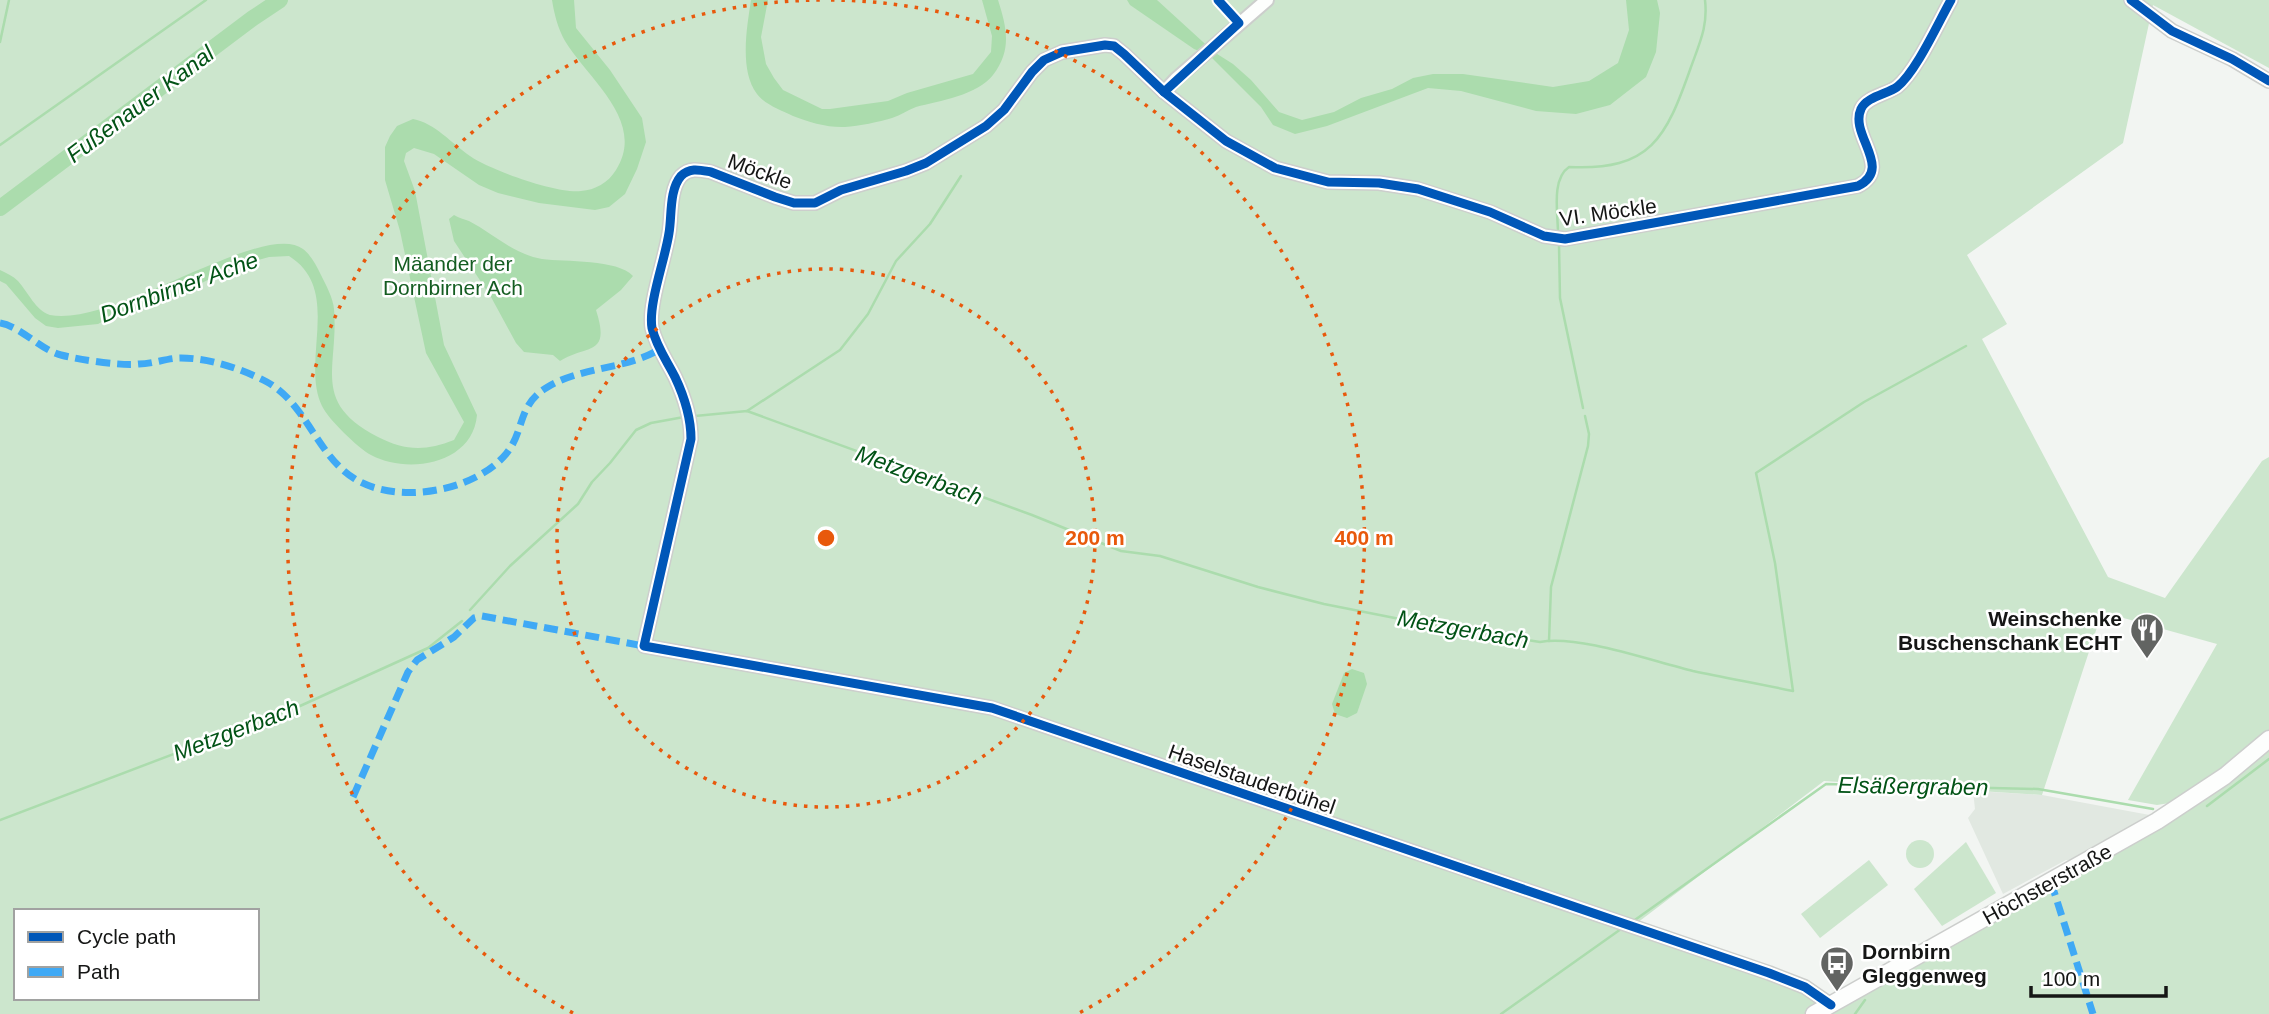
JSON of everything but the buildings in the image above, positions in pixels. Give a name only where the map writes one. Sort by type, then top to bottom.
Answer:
[{"type":"main road","name":"Höchsterstraße","points":[[1814,1014],[2157,821],[2225,776],[2269,739]]},
{"type":"street","points":[[1164,92],[1267,0]]},
{"type":"street","name":"VI. Möckle","points":[[1164,92],[1226,141],[1275,168],[1328,182],[1379,183],[1418,189],[1490,212],[1544,236],[1575,239],[1858,186],[1866,182],[1871,177],[1872,162],[1860,125],[1859,113],[1863,105],[1900,84],[1951,0]]},
{"type":"street","points":[[2131,0],[2172,32],[2232,59],[2269,81]]},
{"type":"street","name":"Möckle","points":[[644,646],[691,439],[690,419],[683,396],[656,340],[652,321],[673,200],[682,175],[698,169],[727,177],[775,197],[794,202],[815,203],[841,190],[926,163],[986,126],[1003,110],[1044,60],[1062,52],[1090,46],[1105,45],[1118,49],[1164,92]]},
{"type":"street","name":"Haselstauderbühel","points":[[644,646],[992,708],[1769,972],[1805,987],[1831,1005]]},
{"type":"shaded area","points":[[1973,791],[2042,795],[2155,816],[2076,861],[2066,860],[2003,894],[1968,818],[1975,809]]},
{"type":"green space","name":"Mäander der Dornbirner Ach","points":[[0,0],[2269,0],[2269,68],[2153,5],[2123,143],[1967,255],[2007,324],[1982,339],[2108,577],[2165,598],[2262,461],[2269,457],[2269,734],[2176,802],[2157,805],[2128,800],[2217,644],[2102,612],[2042,795],[1824,781],[1637,923],[1801,988],[1823,1004],[1806,1014],[0,1014]]},
{"type":"green space","points":[[2269,745],[2269,1014],[1825,1014],[2061,885],[2174,818]]},
{"type":"green space","points":[[1920,840],[1930,844],[1934,854],[1930,864],[1920,868],[1910,864],[1906,854],[1910,844]]},
{"type":"green space","points":[[1966,842],[1996,893],[1942,926],[1914,889]]},
{"type":"green space","points":[[1869,860],[1888,885],[1820,938],[1801,914]]},
{"type":"water","name":"Dornbirner Ache","points":[[552,0],[574,0],[576,28],[610,70],[642,118],[646,142],[625,194],[609,207],[595,210],[539,203],[498,193],[479,185],[434,154],[414,148],[406,153],[404,161],[415,191],[444,345],[477,415],[473,432],[464,445],[451,454],[420,464],[386,461],[365,451],[330,418],[322,406],[316,388],[318,326],[314,287],[305,270],[289,256],[269,257],[231,268],[159,305],[121,312],[98,324],[58,328],[46,326],[35,318],[6,284],[0,281],[0,270],[12,276],[45,313],[77,315],[110,306],[255,248],[283,244],[303,249],[317,268],[333,305],[335,330],[332,382],[343,411],[357,424],[397,445],[425,448],[454,440],[464,422],[426,353],[400,231],[385,180],[385,147],[397,126],[413,119],[436,129],[480,162],[541,185],[581,191],[596,187],[609,179],[624,152],[624,134],[619,117],[599,85],[565,41]]},
{"type":"water","points":[[751,0],[768,0],[761,37],[766,64],[774,78],[783,90],[822,109],[888,101],[973,74],[991,52],[992,36],[982,0],[998,0],[1004,20],[1005,48],[993,75],[978,88],[881,121],[845,127],[825,126],[769,104],[760,98],[751,84],[746,61],[746,35]]},
{"type":"water","points":[[1127,0],[1157,0],[1214,52],[1251,80],[1279,112],[1302,120],[1334,112],[1361,98],[1392,89],[1413,78],[1433,74],[1463,74],[1553,87],[1589,81],[1618,63],[1629,30],[1626,0],[1657,0],[1660,13],[1656,52],[1646,77],[1610,105],[1576,114],[1536,111],[1461,91],[1428,88],[1327,126],[1295,134],[1273,125],[1261,107],[1209,55],[1194,49],[1130,5]]},
{"type":"water","points":[[454,215],[532,256],[604,264],[633,276],[621,290],[596,310],[600,335],[594,347],[560,361],[553,355],[524,352],[454,241],[449,219]]},
{"type":"water","points":[[1352,669],[1364,673],[1367,684],[1357,713],[1347,718],[1335,714],[1332,704],[1344,673]]},
{"type":"waterway","points":[[0,42],[9,0]]},
{"type":"waterway","points":[[0,145],[206,0]]},
{"type":"waterway","name":"Fußenauer Kanal","points":[[0,208],[280,0]]},
{"type":"waterway","points":[[1558,233],[1558,188],[1563,173],[1569,167],[1597,167],[1619,163],[1637,156],[1663,131],[1682,92],[1700,42],[1705,18],[1705,0]]},
{"type":"waterway","points":[[747,411],[840,350],[868,314],[896,261],[930,224],[961,176]]},
{"type":"waterway","points":[[1559,245],[1560,298],[1583,408]]},
{"type":"waterway","name":"Metzgerbach","points":[[695,416],[747,411],[1032,515],[1121,551],[1160,556],[1258,587],[1324,604],[1540,642],[1595,645],[1693,671],[1793,691],[1775,563],[1756,473],[1864,402],[1966,346]]},
{"type":"waterway","points":[[1549,641],[1551,587],[1588,446],[1589,434],[1585,416]]},
{"type":"waterway","name":"Metzgerbach","points":[[470,610],[510,566],[578,504],[592,482],[636,430],[651,423],[684,417]]},
{"type":"waterway","name":"Metzgerbach","points":[[0,820],[300,706],[428,648],[462,621]]},
{"type":"waterway","name":"Elsäßergraben","points":[[2207,806],[2269,759]]},
{"type":"waterway","name":"Elsäßergraben","points":[[1632,922],[1826,784],[2038,789],[2153,809]]},
{"type":"waterway","name":"Elsäßergraben","points":[[1501,1014],[1621,929]]},
{"type":"waterway","points":[[1855,1014],[1865,1000]]},
{"type":"marked path","points":[[0,323],[16,329],[53,352],[69,357],[131,364],[192,358],[226,365],[247,373],[280,391],[292,403],[331,457],[355,479],[372,487],[413,493],[455,485],[475,478],[492,467],[512,445],[530,403],[546,388],[574,376],[633,361],[660,349]]},
{"type":"marked path","points":[[353,797],[408,672],[417,660],[454,637],[474,618],[482,616],[644,646]]},
{"type":"marked path","points":[[2051,882],[2093,1014]]},
{"type":"cycle path","points":[[1164,92],[1239,23],[1218,0]]},
{"type":"cycle path","points":[[1831,1005],[1805,987],[1769,973],[992,708],[644,646],[691,439],[681,392],[654,335],[652,307],[669,233],[674,188],[684,173],[695,170],[711,172],[794,203],[815,203],[841,190],[926,163],[986,126],[1004,110],[1044,60],[1062,52],[1105,45],[1114,46],[1164,92],[1226,141],[1275,168],[1328,182],[1379,183],[1418,189],[1490,212],[1544,236],[1565,239],[1858,186],[1868,179],[1872,170],[1872,161],[1859,119],[1861,109],[1867,101],[1897,87],[1904,80],[1919,59],[1951,0]]},
{"type":"cycle path","points":[[2131,0],[2172,31],[2232,59],[2269,81]]},
{"type":"place","name":"Weinschenke Buschenschank ECHT","points":[[2147,660]]},
{"type":"place","name":"Dornbirn Gleggenweg","points":[[1837,993]]}]
